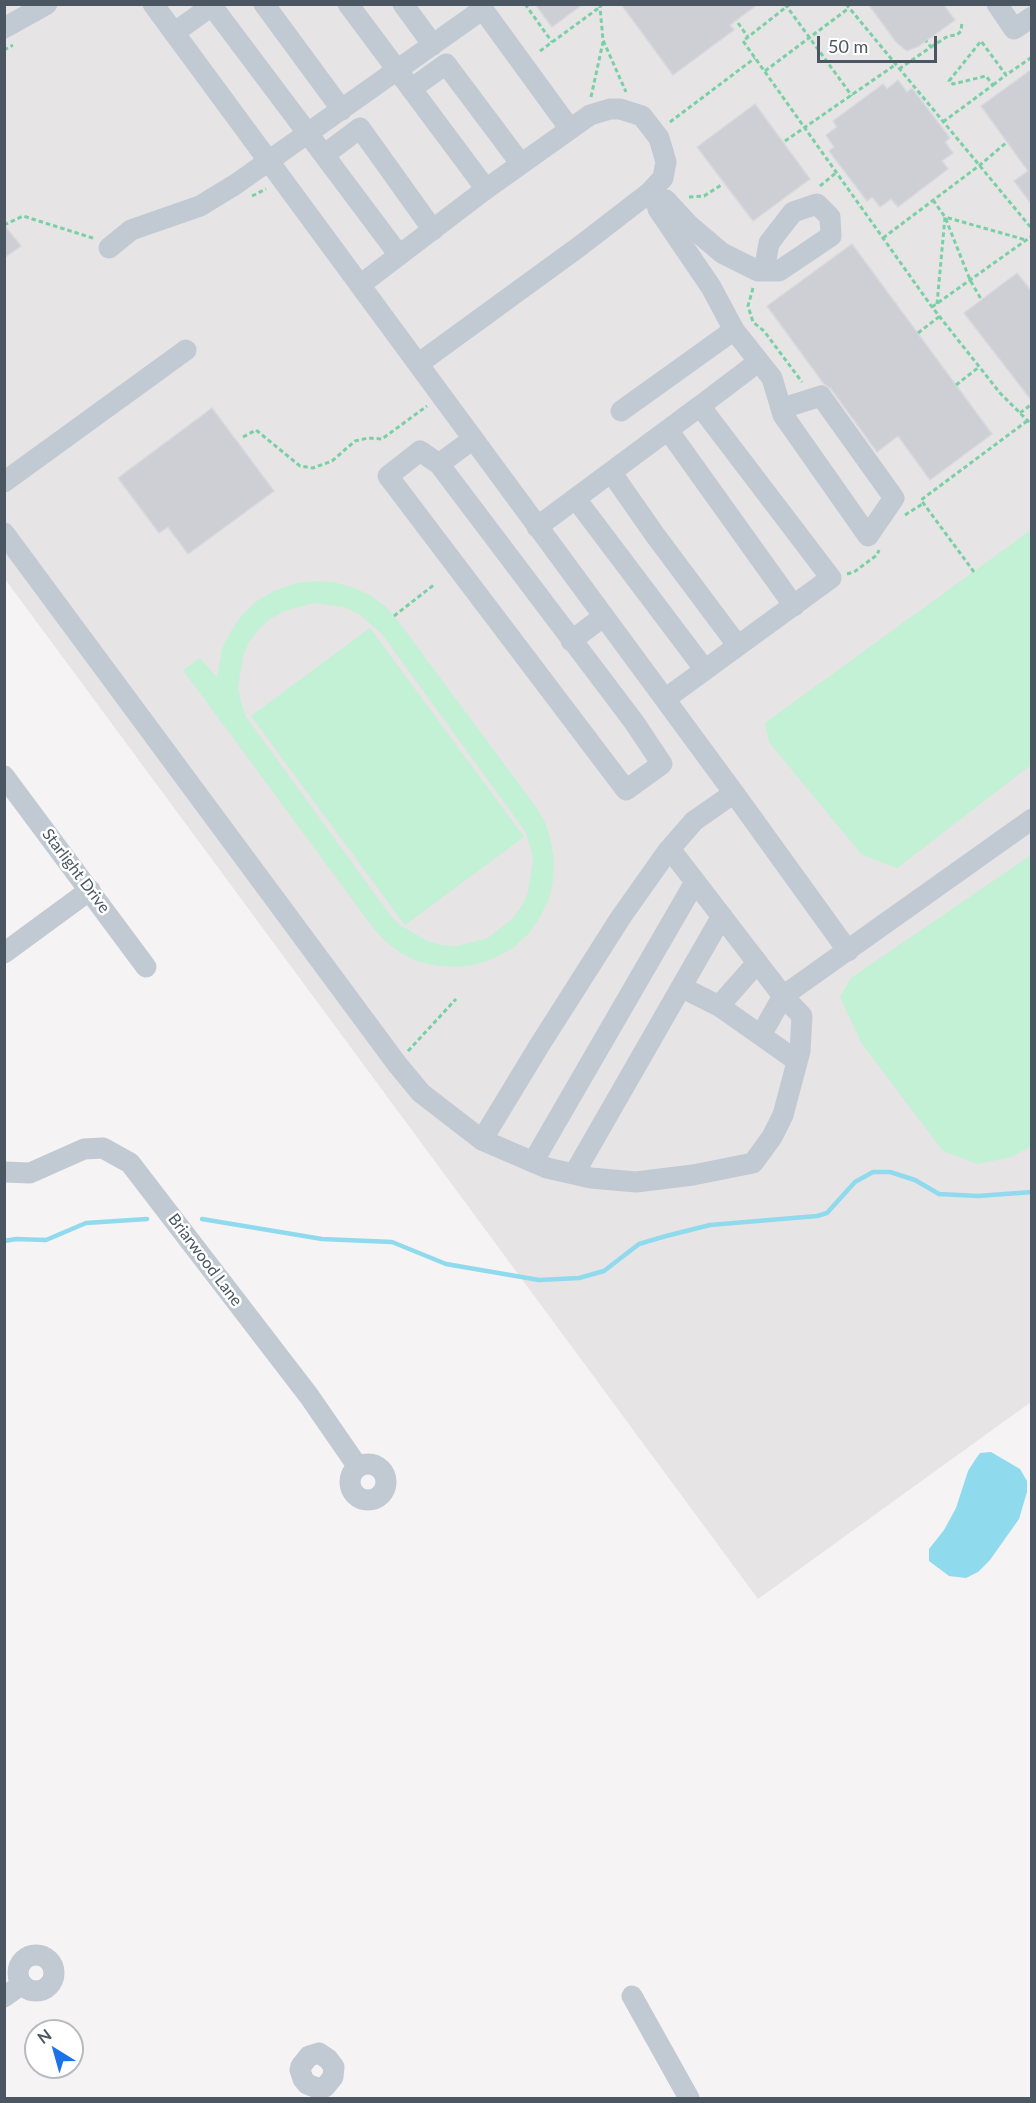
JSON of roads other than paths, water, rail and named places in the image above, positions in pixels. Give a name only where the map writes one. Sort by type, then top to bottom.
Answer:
[{"type":"street","points":[[4,28],[47,4]]},
{"type":"street","points":[[153,4],[261,167],[360,285],[848,951]]},
{"type":"street","points":[[264,4],[342,110]]},
{"type":"street","points":[[348,4],[486,189]]},
{"type":"street","points":[[403,4],[433,45]]},
{"type":"street","points":[[997,4],[1014,30],[1032,17]]},
{"type":"street","points":[[174,33],[213,5],[399,255]]},
{"type":"street","points":[[110,247],[131,230],[200,206],[261,167],[433,45],[481,7],[570,129]]},
{"type":"street","points":[[411,89],[446,64],[521,164]]},
{"type":"street","points":[[360,285],[486,189],[590,116],[610,109],[620,109],[642,116],[659,138],[666,162],[663,178],[653,196],[418,364]]},
{"type":"street","points":[[324,155],[360,128],[434,230]]},
{"type":"street","points":[[653,196],[666,200],[689,225],[722,253],[761,271]]},
{"type":"street","points":[[653,196],[658,209],[711,287],[734,330],[772,378],[783,408],[783,415],[868,536],[894,498],[821,396],[783,408]]},
{"type":"street","points":[[621,411],[734,330]]},
{"type":"street","points":[[4,482],[186,350]]},
{"type":"street","points":[[537,527],[758,362]]},
{"type":"street","points":[[665,699],[831,578],[700,406]]},
{"type":"street","points":[[668,430],[794,606]]},
{"type":"street","points":[[440,464],[473,439]]},
{"type":"street","points":[[420,451],[440,464],[634,722],[662,764],[626,790],[388,476],[420,451]]},
{"type":"street","points":[[611,472],[738,646]]},
{"type":"street","points":[[576,499],[705,670]]},
{"type":"street","points":[[4,533],[397,1064],[421,1093],[482,1140],[532,1162],[574,1174],[636,1182],[693,1175],[753,1163],[772,1137],[783,1115],[800,1051],[802,1016],[783,996],[670,849]]},
{"type":"street","points":[[571,641],[604,616]]},
{"type":"street","name":"Starlight Drive","points":[[4,776],[146,967]]},
{"type":"street","points":[[482,1140],[621,917],[670,849],[694,821],[734,794]]},
{"type":"street","points":[[761,1035],[783,996],[1032,819]]},
{"type":"street","points":[[532,1162],[695,882]]},
{"type":"street","points":[[4,953],[90,890]]},
{"type":"street","points":[[574,1174],[722,916]]},
{"type":"street","points":[[719,1006],[757,963]]},
{"type":"street","points":[[681,987],[719,1006],[797,1061]]},
{"type":"street","name":"Briarwood Lane","points":[[4,1172],[30,1173],[84,1149],[104,1148],[130,1164],[309,1396],[358,1467]]},
{"type":"street","points":[[632,1996],[689,2098]]},
{"type":"water","points":[[991,1452],[1020,1469],[1027,1481],[1027,1492],[1019,1519],[990,1560],[978,1572],[966,1578],[949,1576],[929,1561],[929,1549],[944,1530],[956,1508],[968,1471],[975,1460],[980,1453]]},
{"type":"waterway","points":[[202,1219],[322,1239],[392,1242],[446,1264],[539,1280],[579,1278],[604,1271],[639,1244],[710,1225],[817,1216],[827,1213],[855,1182],[873,1172],[890,1172],[915,1180],[939,1194],[978,1196],[1032,1192]]},
{"type":"waterway","points":[[4,1241],[46,1240],[86,1223],[147,1219]]}]
